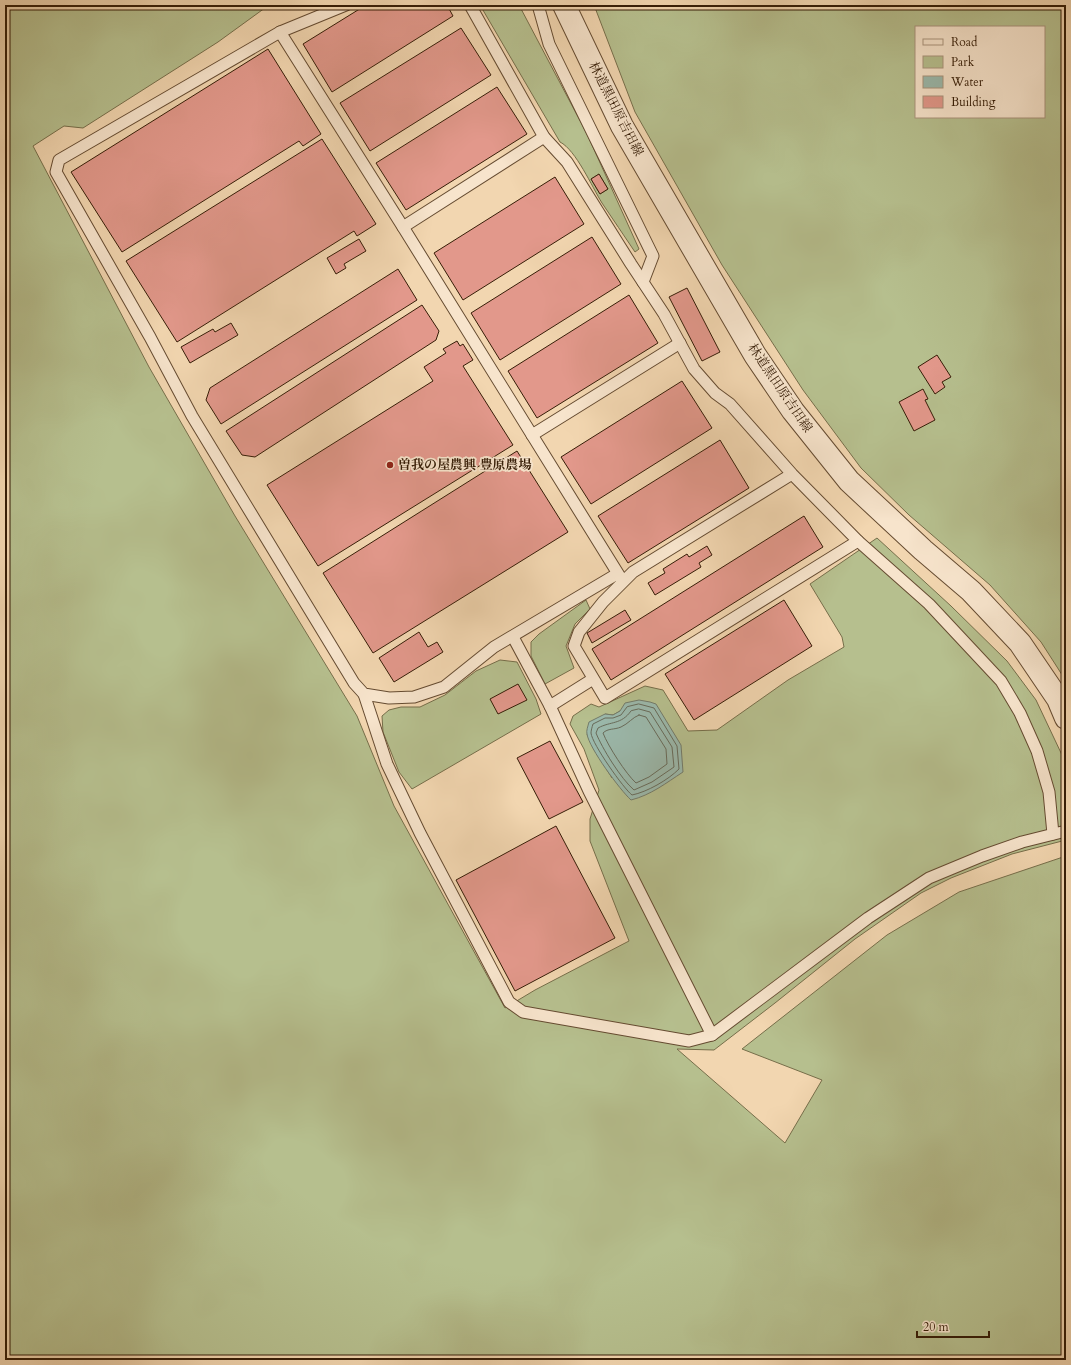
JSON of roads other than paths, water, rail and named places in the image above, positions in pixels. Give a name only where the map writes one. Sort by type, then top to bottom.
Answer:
[{"type":"street","name":"林道黒田原吉田線","points":[[564,5],[622,126],[755,355],[793,411],[849,481],[923,550],[971,591],[1020,643],[1058,698],[1066,718]]},
{"type":"lane","points":[[346,5],[280,32],[59,160],[56,172],[150,337],[192,416],[354,682],[364,694],[387,764],[420,833],[509,1002],[523,1012],[689,1041],[712,1034],[868,918],[929,878],[982,856],[1022,842],[1066,831]]},
{"type":"lane","points":[[470,5],[544,137],[567,162],[664,314],[694,369],[715,393],[730,404],[792,474],[858,541],[929,604],[1001,681],[1020,713],[1036,751],[1049,792],[1053,834]]},
{"type":"lane","points":[[538,5],[549,44],[653,256],[643,282]]},
{"type":"lane","points":[[280,32],[403,226],[620,578]]},
{"type":"lane","points":[[403,226],[544,137]]},
{"type":"lane","points":[[532,435],[680,342]]},
{"type":"lane","points":[[364,694],[389,698],[414,697],[444,687],[494,647],[633,572],[792,474]]},
{"type":"lane","points":[[620,578],[579,632],[574,646],[605,698],[858,541]]},
{"type":"lane","points":[[512,636],[550,706],[589,791],[712,1034]]},
{"type":"lane","points":[[550,706],[593,679]]},
{"type":"water","points":[[639,700],[656,704],[681,745],[683,772],[652,792],[631,800],[613,778],[593,749],[587,731],[589,722],[605,714],[613,715],[620,711],[625,703]]},
{"type":"place","name":"曽我の屋農興 豊原農場","points":[[390,465]]}]
